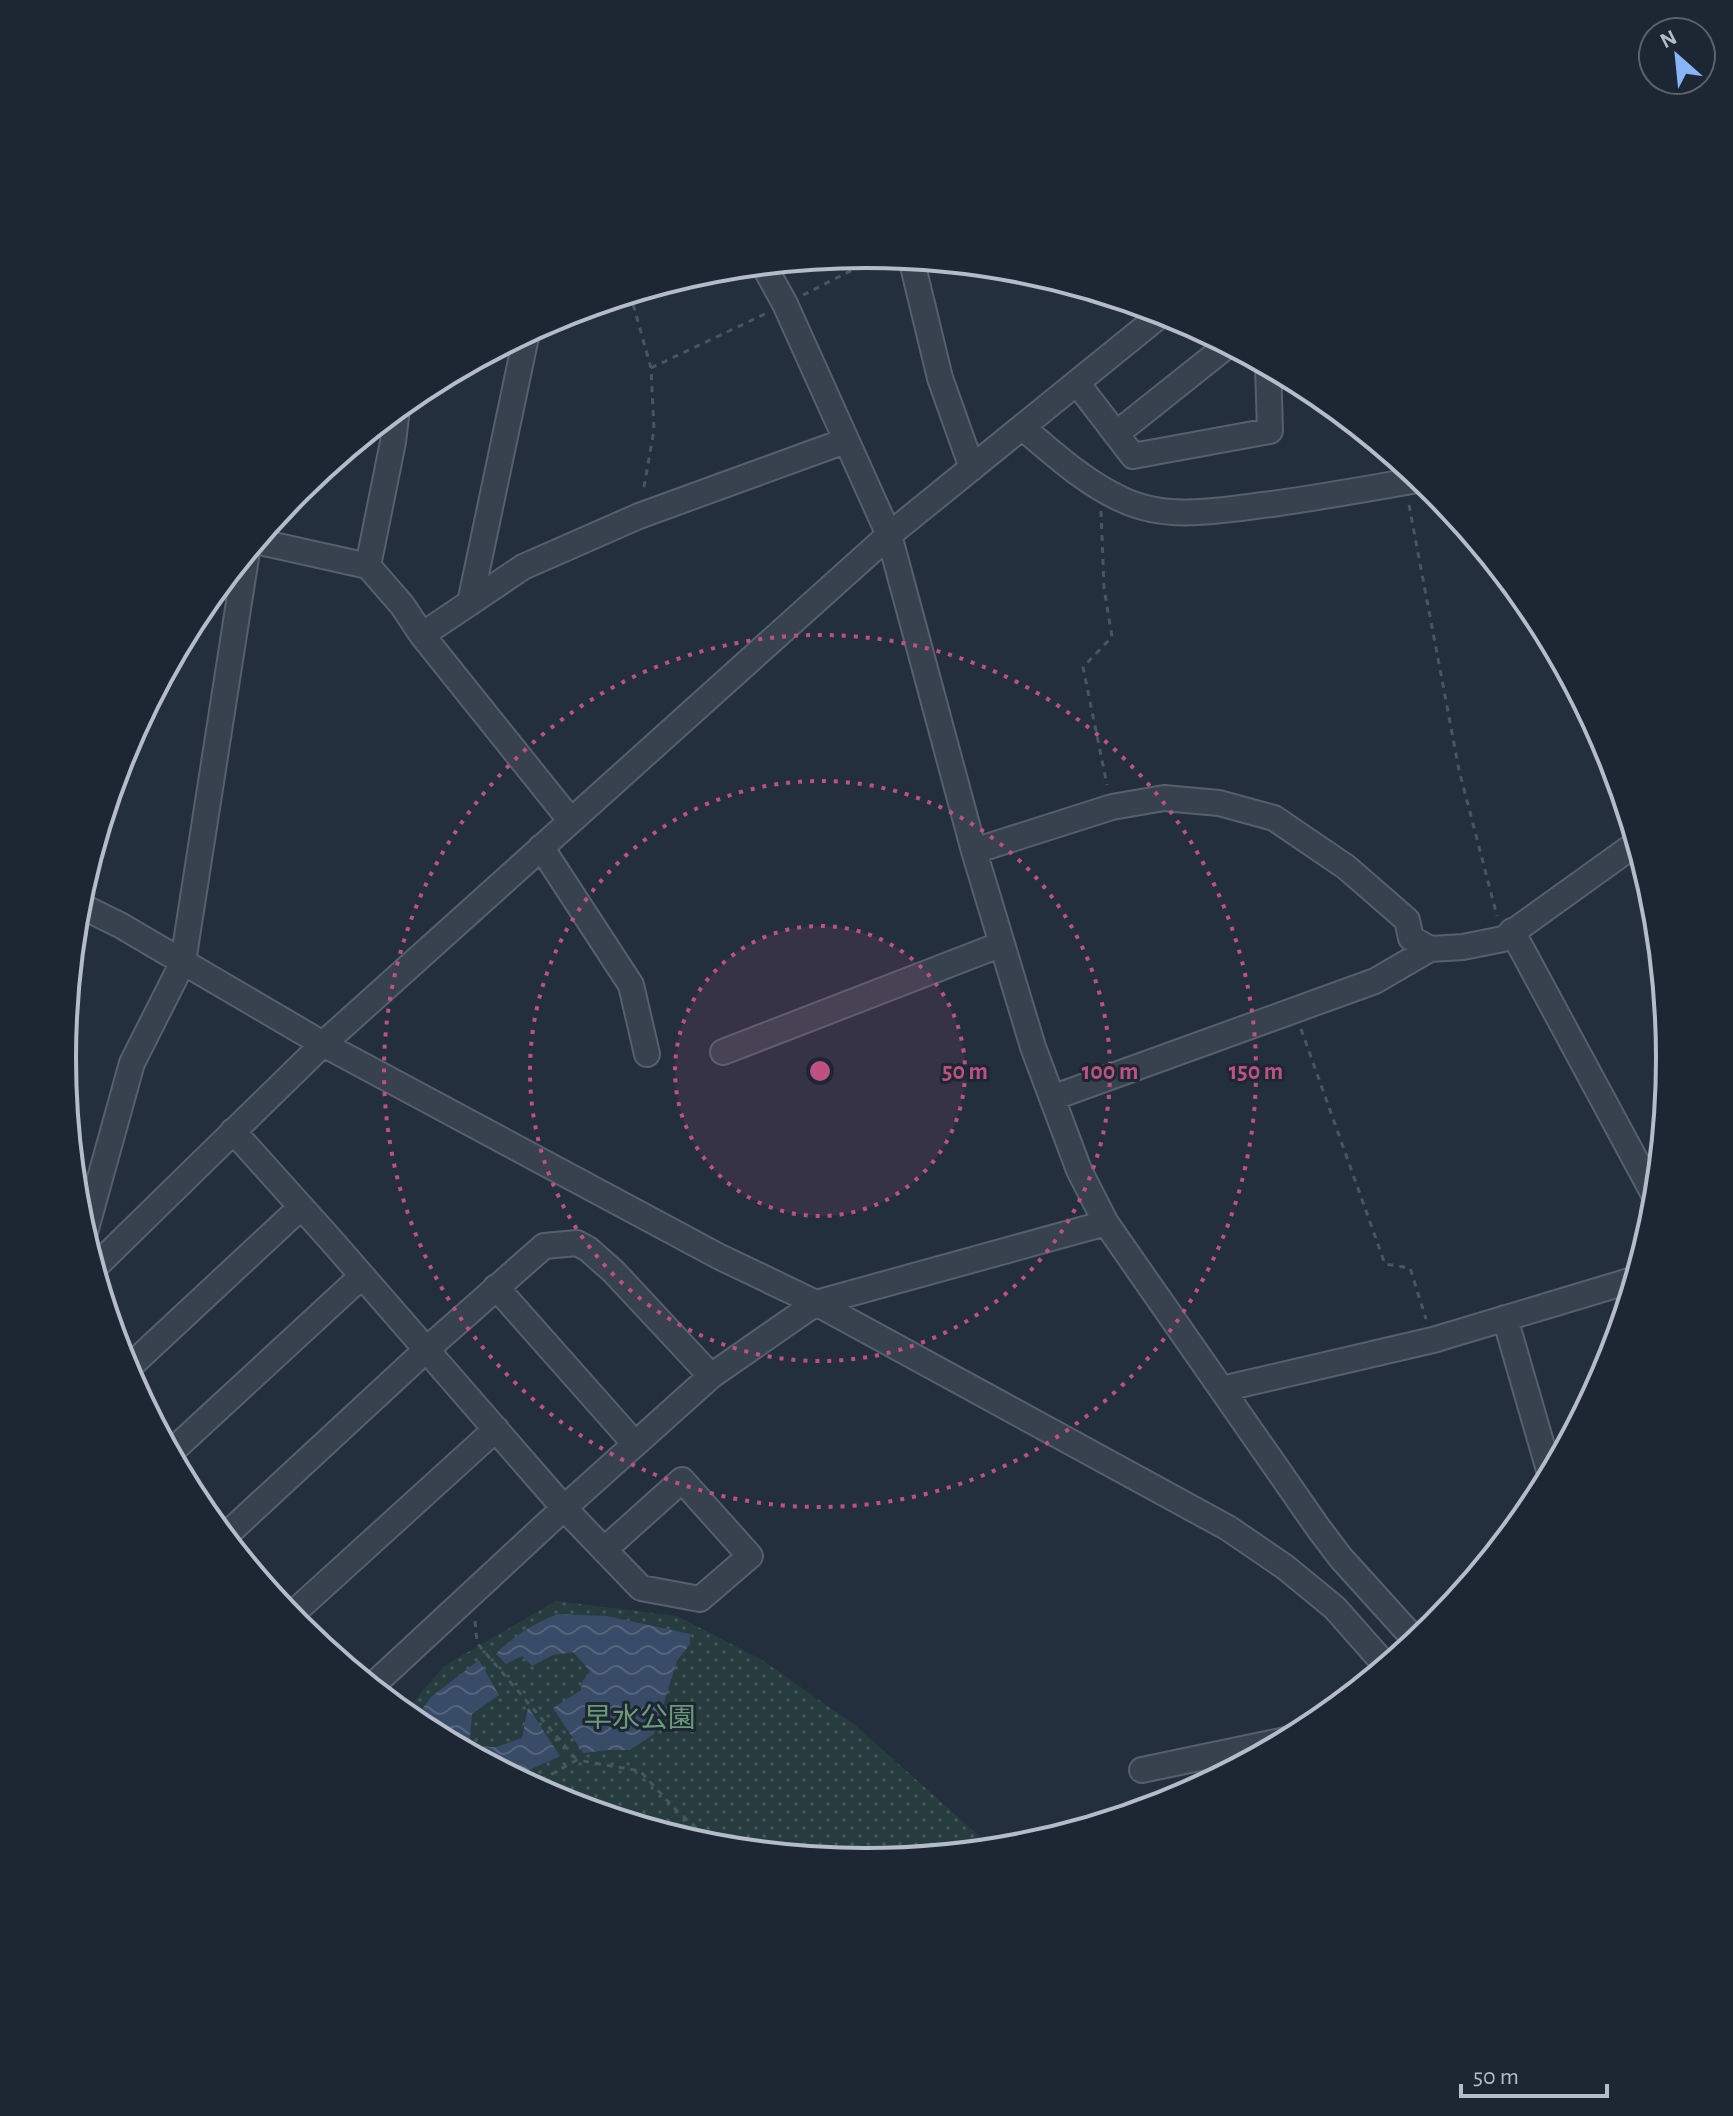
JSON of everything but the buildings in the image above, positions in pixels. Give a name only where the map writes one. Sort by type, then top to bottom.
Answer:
[{"type":"street","points":[[914,269],[940,378],[972,468]]},
{"type":"street","points":[[768,273],[785,304],[889,535],[974,851],[1033,1047],[1079,1170],[1106,1223],[1319,1529],[1409,1633]]},
{"type":"street","points":[[102,1260],[323,1044],[889,535],[1152,321]]},
{"type":"street","points":[[470,603],[524,346]]},
{"type":"street","points":[[1116,434],[1220,351]]},
{"type":"street","points":[[1077,383],[1133,456],[1270,431],[1268,377]]},
{"type":"street","points":[[368,566],[395,424]]},
{"type":"street","points":[[1022,427],[1085,479],[1123,500],[1156,510],[1196,514],[1338,495],[1406,481]]},
{"type":"street","points":[[422,635],[523,567],[639,516],[845,441]]},
{"type":"street","points":[[267,544],[368,566],[571,821]]},
{"type":"street","points":[[91,1211],[132,1063],[183,962],[244,571]]},
{"type":"street","points":[[974,851],[1112,807],[1164,798],[1219,803],[1274,818],[1346,867],[1407,920],[1411,938],[1430,949]]},
{"type":"street","points":[[541,847],[631,985],[647,1054]]},
{"type":"street","points":[[1052,1098],[1375,981],[1430,949],[1463,947],[1507,935],[1629,849]]},
{"type":"street","points":[[90,910],[323,1044],[718,1256],[816,1303],[1228,1528],[1285,1567],[1335,1608],[1380,1659]]},
{"type":"street","points":[[1507,935],[1647,1182]]},
{"type":"street","points":[[723,1052],[1002,944]]},
{"type":"street","points":[[233,1131],[564,1508],[604,1550],[641,1588],[700,1599],[750,1556],[682,1480],[604,1550]]},
{"type":"street","points":[[136,1361],[301,1207]]},
{"type":"street","points":[[379,1680],[711,1376],[816,1303],[1106,1223]]},
{"type":"street","points":[[232,1529],[426,1350],[544,1246],[577,1243],[588,1249],[613,1271],[711,1376]]},
{"type":"street","points":[[178,1446],[362,1276]]},
{"type":"street","points":[[1222,1389],[1433,1340],[1624,1283]]},
{"type":"street","points":[[496,1287],[635,1444]]},
{"type":"street","points":[[1505,1318],[1546,1461]]},
{"type":"street","points":[[299,1608],[496,1429]]},
{"type":"street","points":[[1142,1770],[1256,1746]]},
{"type":"path","points":[[633,303],[651,368],[654,430],[639,516]]},
{"type":"path","points":[[1100,488],[1104,588],[1112,637],[1083,667],[1112,807]]},
{"type":"path","points":[[1416,490],[1459,770],[1507,935]]},
{"type":"path","points":[[1295,1010],[1385,1264],[1410,1268],[1433,1340]]},
{"type":"path","points":[[477,1643],[577,1760]]},
{"type":"path","points":[[543,1779],[577,1760],[640,1771],[699,1830]]},
{"type":"green space","name":"早水公園","points":[[556,1601],[677,1616],[762,1660],[856,1726],[983,1840],[918,1847],[815,1847],[712,1833],[612,1807],[517,1767],[471,1743],[412,1704],[444,1666]]},
{"type":"water","points":[[558,1614],[607,1616],[690,1634],[690,1644],[677,1661],[654,1734],[630,1750],[583,1753],[553,1708],[581,1690],[582,1682],[590,1671],[573,1652],[553,1655],[532,1666],[522,1656],[506,1664],[496,1654],[525,1631]]},
{"type":"water","points":[[479,1660],[499,1695],[472,1714],[469,1742],[421,1711],[431,1697]]},
{"type":"water","points":[[528,1707],[560,1756],[527,1771],[477,1746],[496,1747],[522,1738]]}]
